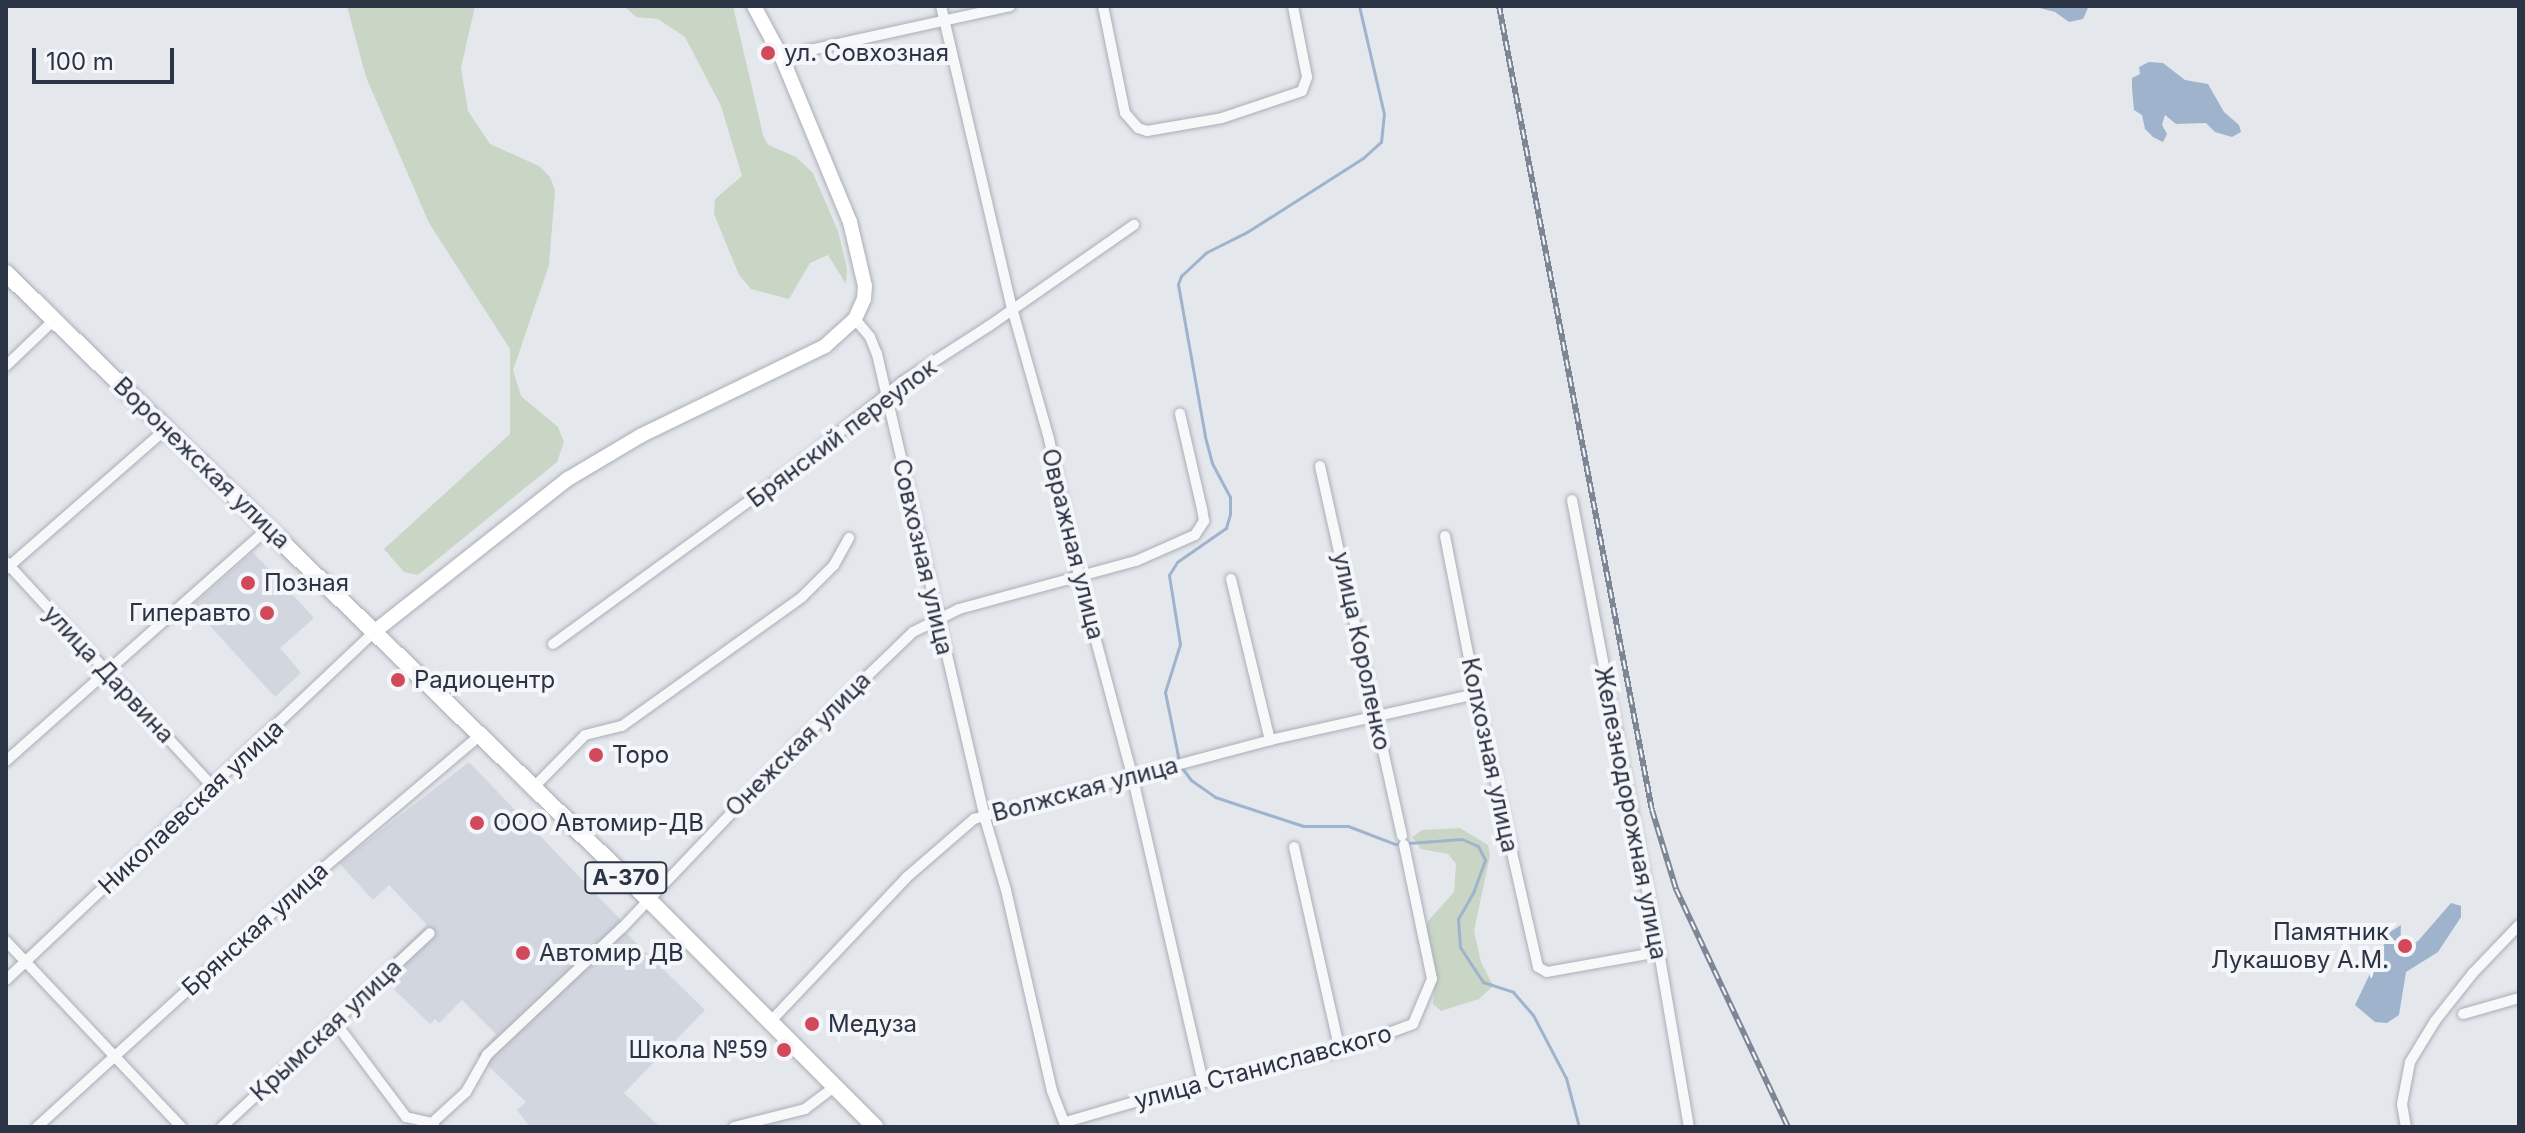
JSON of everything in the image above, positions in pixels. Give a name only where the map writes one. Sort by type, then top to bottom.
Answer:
[{"type":"highway","name":"Воронежская улица","points":[[6,273],[648,899],[875,1127]]},
{"type":"main road","points":[[374,632],[568,479],[640,436],[825,346],[855,319],[864,299],[865,286],[850,222],[783,60],[754,6]]},
{"type":"street","name":"Овражная улица","points":[[941,6],[1012,308],[1049,439],[1079,577],[1133,779],[1203,1082]]},
{"type":"street","points":[[783,60],[806,51],[1010,6]]},
{"type":"street","points":[[1103,6],[1125,113],[1138,128],[1147,131],[1222,118],[1302,91],[1307,77],[1293,6]]},
{"type":"street","name":"Брянский переулок","points":[[553,644],[784,476],[885,394],[1134,225]]},
{"type":"street","name":"Совхозная улица","points":[[855,319],[870,337],[877,354],[984,815],[1006,890],[1052,1091],[1066,1124]]},
{"type":"street","points":[[6,366],[54,320]]},
{"type":"street","name":"Онежская улица","points":[[434,1125],[466,1092],[487,1055],[648,899],[895,646],[937,618],[1158,554],[1202,528],[1202,509],[1180,414]]},
{"type":"street","points":[[7,566],[167,428]]},
{"type":"street","name":"улица Короленко","points":[[1320,466],[1432,979],[1413,1024]]},
{"type":"street","name":"Железнодорожная улица","points":[[1572,500],[1659,952],[1689,1127]]},
{"type":"street","points":[[6,761],[268,528]]},
{"type":"street","name":"Колхозная улица","points":[[1445,536],[1476,694],[1535,961],[1542,972],[1659,952]]},
{"type":"street","points":[[533,788],[585,735],[622,726],[802,597],[834,565],[849,538]]},
{"type":"street","name":"улица Дарвина","points":[[7,566],[213,787]]},
{"type":"street","points":[[1231,579],[1270,740]]},
{"type":"street","name":"Николаевская улица","points":[[6,980],[374,632]]},
{"type":"street","name":"Волжская улица","points":[[770,1022],[907,877],[963,826],[984,815],[1133,779],[1270,740],[1476,694]]},
{"type":"street","name":"Брянская улица","points":[[37,1127],[282,904],[479,736]]},
{"type":"street","points":[[1294,847],[1340,1051]]},
{"type":"street","points":[[2406,1127],[2402,1104],[2410,1062],[2435,1021],[2473,973],[2519,925]]},
{"type":"street","name":"Крымская улица","points":[[222,1127],[430,933]]},
{"type":"street","points":[[6,941],[181,1127]]},
{"type":"street","points":[[2463,1014],[2519,998]]},
{"type":"street","points":[[335,1022],[406,1117],[434,1125]]},
{"type":"street","name":"улица Станиславского","points":[[1066,1124],[1203,1082],[1340,1051],[1413,1024]]},
{"type":"street","points":[[734,1127],[770,1124],[810,1106],[835,1086]]},
{"type":"shaded area","points":[[253,552],[314,618],[280,648],[301,673],[275,697],[192,606]]},
{"type":"shaded area","name":"Автомир ДВ","points":[[469,762],[619,918],[625,932],[705,1010],[624,1093],[660,1127],[530,1127],[517,1110],[526,1102],[477,1055],[496,1034],[462,1000],[439,1023],[435,1019],[430,1024],[377,973],[427,925],[389,885],[373,900],[339,863]]},
{"type":"green space","points":[[347,6],[475,6],[461,68],[468,111],[490,144],[539,166],[550,177],[555,190],[549,265],[513,370],[521,396],[558,427],[564,442],[557,462],[418,575],[404,572],[384,549],[510,434],[510,349],[429,223],[366,77]]},
{"type":"green space","points":[[624,6],[733,6],[763,135],[768,145],[796,157],[813,173],[838,231],[847,269],[846,284],[828,255],[810,263],[789,299],[751,289],[739,275],[714,214],[715,199],[742,176],[721,106],[685,37],[658,19],[636,17]]},
{"type":"green space","points":[[1460,828],[1488,845],[1490,855],[1474,931],[1481,962],[1493,986],[1479,999],[1441,1011],[1433,1004],[1435,972],[1426,930],[1428,921],[1454,892],[1456,864],[1448,854],[1421,849],[1412,837],[1422,830]]},
{"type":"water","points":[[2032,6],[2088,8],[2083,19],[2069,22],[2055,12]]},
{"type":"water","points":[[2149,62],[2163,63],[2185,80],[2208,84],[2224,112],[2239,125],[2241,132],[2232,137],[2215,132],[2206,123],[2176,124],[2165,115],[2162,125],[2167,134],[2163,142],[2153,137],[2145,129],[2142,115],[2134,110],[2132,88],[2132,78],[2140,74],[2139,67]]},
{"type":"water","points":[[2451,903],[2461,906],[2461,917],[2438,952],[2406,972],[2399,1015],[2387,1023],[2375,1022],[2355,1005],[2390,932],[2401,925],[2400,951],[2418,941]]},
{"type":"waterway","points":[[1179,761],[1165,692],[1180,644],[1169,575],[1177,562],[1226,528],[1230,497],[1212,463],[1205,436],[1178,284],[1181,276],[1207,252],[1247,232],[1363,158],[1381,142],[1384,114],[1359,6]]},
{"type":"waterway","points":[[1182,768],[1191,780],[1215,797],[1303,826],[1348,826],[1395,844],[1462,839],[1478,846],[1485,860],[1474,891],[1458,919],[1460,947],[1483,982],[1513,992],[1533,1015],[1566,1078],[1579,1127]]},
{"type":"railway","points":[[1499,6],[1652,810],[1676,889],[1788,1127]]},
{"type":"place","name":"ул. Совхозная","points":[[768,53]]},
{"type":"place","name":"Позная","points":[[248,583]]},
{"type":"place","name":"Гиперавто","points":[[267,613]]},
{"type":"place","name":"Радиоцентр","points":[[398,680]]},
{"type":"place","name":"Торо","points":[[596,755]]},
{"type":"place","name":"ООО Автомир-ДВ","points":[[477,823]]},
{"type":"place","name":"Памятник Лукашову А.М.","points":[[2405,946]]},
{"type":"place","name":"Автомир ДВ","points":[[523,953]]},
{"type":"place","name":"Медуза","points":[[812,1024]]},
{"type":"place","name":"Школа №59","points":[[784,1050]]}]
